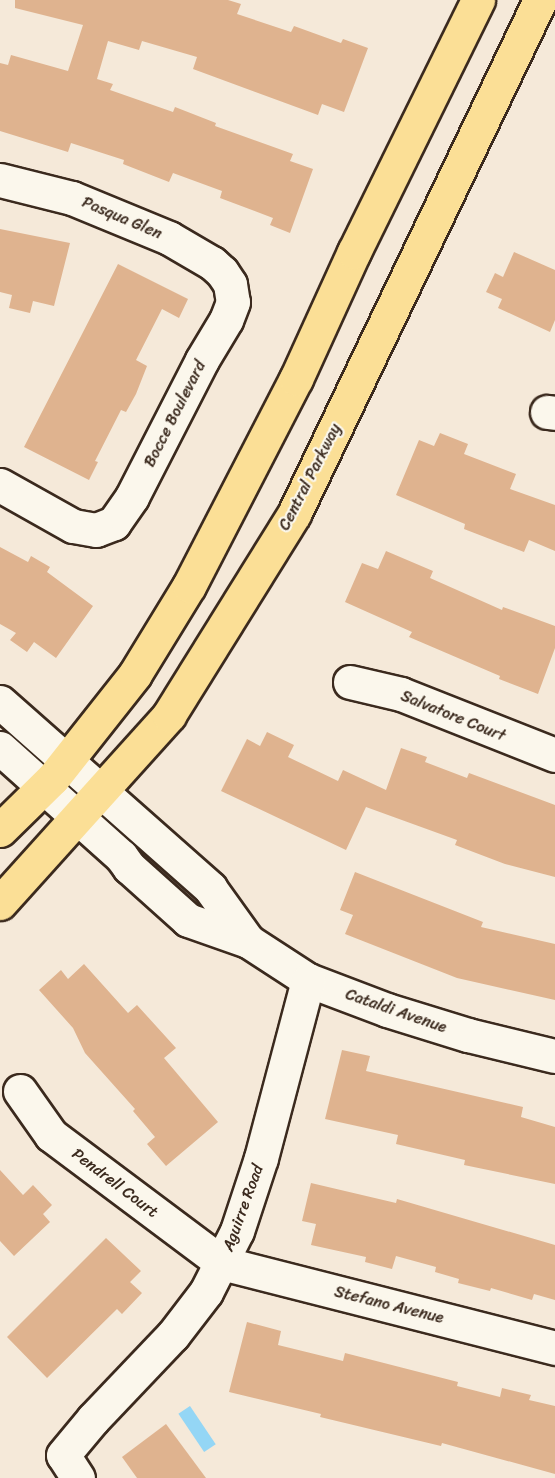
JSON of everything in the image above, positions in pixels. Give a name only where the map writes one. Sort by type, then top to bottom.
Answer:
[{"type":"main road","name":"Central Parkway","points":[[0,903],[72,813],[86,777],[135,674],[227,517],[478,0]]},
{"type":"main road","name":"Central Parkway","points":[[0,830],[42,788],[86,777],[169,715],[294,514],[540,0]]},
{"type":"street","name":"Pasqua Glen","points":[[0,180],[72,198],[169,238],[212,263],[230,284]]},
{"type":"street","name":"Bocce Boulevard","points":[[0,485],[73,526],[96,530],[114,524],[132,497],[202,360],[226,320],[233,303],[230,284]]},
{"type":"street","name":"Salvatore Court","points":[[350,682],[401,694],[555,755]]},
{"type":"street","name":"Cataldi Avenue","points":[[0,702],[210,888],[248,940]]},
{"type":"street","name":"Cataldi Avenue","points":[[0,748],[188,920],[248,940],[309,980],[387,1010],[468,1035],[555,1056]]},
{"type":"street","name":"Aguirre Road","points":[[70,1466],[93,1419],[173,1335],[206,1292],[222,1263],[237,1231],[261,1158],[309,980]]},
{"type":"street","name":"Pendrell Court","points":[[20,1091],[51,1135],[222,1263]]},
{"type":"street","name":"Stefano Avenue","points":[[222,1263],[555,1348]]},
{"type":"water","points":[[190,1406],[216,1444],[204,1452],[178,1414]]},
{"type":"building","points":[[15,0],[228,0],[241,4],[237,14],[291,32],[294,26],[341,43],[343,39],[368,48],[344,112],[322,104],[318,115],[193,69],[197,57],[142,41],[139,50],[108,41],[97,79],[113,84],[110,90],[173,112],[175,107],[216,123],[215,126],[293,154],[290,161],[313,169],[290,233],[270,225],[273,218],[220,198],[222,191],[173,173],[169,182],[123,164],[124,160],[71,143],[68,152],[0,131],[0,63],[8,65],[11,55],[68,71],[83,25],[15,8]]},
{"type":"building","points":[[0,229],[70,243],[54,306],[33,301],[30,313],[9,308],[12,295],[0,292]]},
{"type":"building","points":[[514,252],[555,270],[555,320],[550,332],[498,308],[502,299],[486,292],[495,273],[503,277]]},
{"type":"building","points":[[118,264],[188,299],[179,318],[162,309],[136,360],[147,366],[136,394],[126,412],[121,410],[95,461],[98,462],[89,480],[24,447]]},
{"type":"building","points":[[440,433],[468,444],[464,454],[516,474],[510,489],[555,505],[555,551],[529,540],[524,552],[464,529],[465,524],[396,495],[419,440],[434,446]]},
{"type":"building","points":[[0,547],[28,562],[31,556],[50,567],[47,572],[93,606],[56,658],[34,642],[27,652],[10,640],[16,633],[0,624]]},
{"type":"building","points":[[386,551],[433,571],[430,578],[502,610],[503,607],[555,626],[555,648],[538,694],[499,679],[500,676],[409,637],[412,632],[345,602],[362,563],[378,569]]},
{"type":"building","points":[[267,732],[294,745],[288,757],[338,781],[343,770],[386,790],[401,748],[427,757],[425,762],[467,778],[469,773],[555,805],[555,877],[505,864],[455,845],[457,840],[366,807],[346,850],[221,791],[247,739],[260,746]]},
{"type":"building","points":[[355,872],[483,922],[481,927],[555,944],[555,1000],[457,978],[345,934],[353,915],[340,910]]},
{"type":"building","points":[[84,964],[128,1013],[137,1005],[176,1048],[164,1058],[218,1122],[166,1166],[147,1144],[155,1137],[133,1111],[135,1109],[85,1053],[73,1028],[39,990],[61,970],[68,979]]},
{"type":"building","points":[[342,1050],[370,1056],[366,1071],[523,1107],[521,1117],[555,1127],[555,1184],[464,1165],[465,1160],[396,1144],[398,1135],[325,1119]]},
{"type":"building","points":[[0,1170],[23,1195],[33,1185],[52,1205],[43,1214],[50,1222],[14,1256],[0,1241]]},
{"type":"building","points":[[311,1183],[396,1203],[397,1199],[555,1245],[555,1300],[534,1294],[532,1300],[491,1288],[490,1291],[458,1283],[459,1279],[435,1272],[436,1267],[396,1256],[392,1269],[365,1262],[366,1257],[311,1245],[316,1224],[302,1221]]},
{"type":"building","points":[[106,1238],[141,1271],[130,1282],[142,1293],[122,1314],[117,1309],[47,1378],[7,1337]]},
{"type":"building","points":[[247,1322],[281,1331],[278,1345],[343,1361],[345,1353],[458,1382],[457,1386],[500,1397],[502,1388],[531,1395],[529,1400],[555,1406],[555,1474],[442,1443],[441,1446],[229,1392]]},
{"type":"building","points":[[166,1424],[206,1478],[137,1478],[122,1457]]}]
